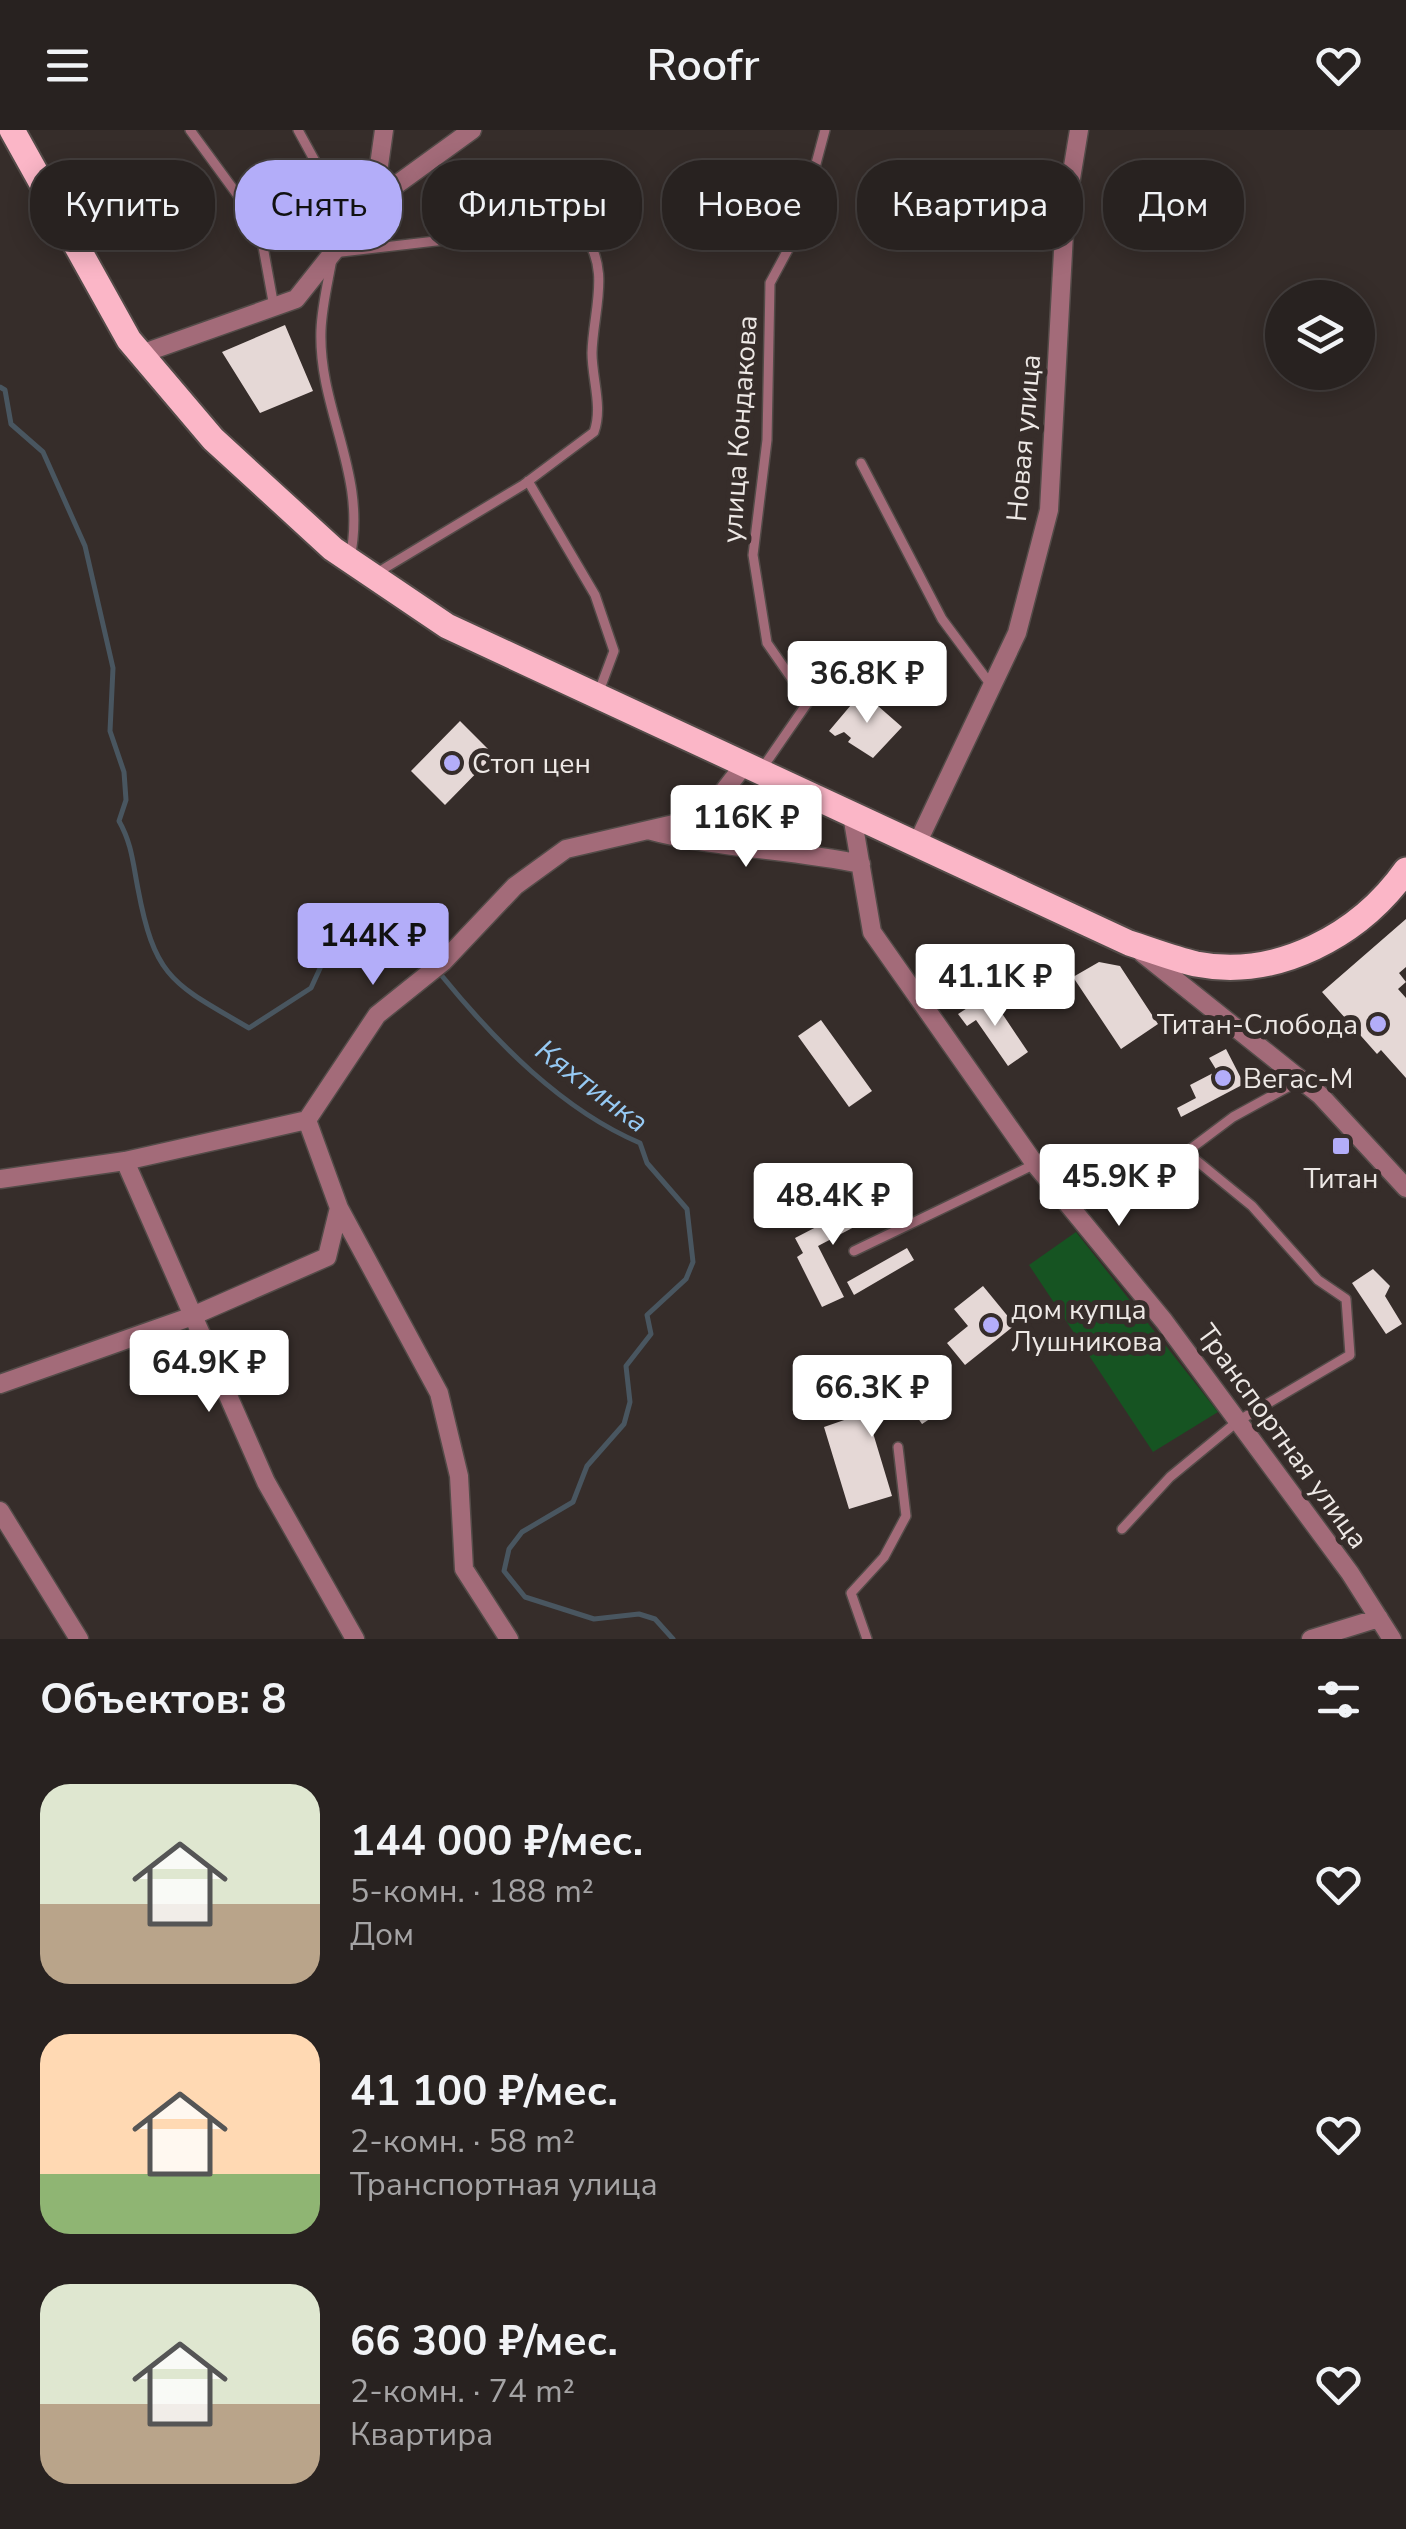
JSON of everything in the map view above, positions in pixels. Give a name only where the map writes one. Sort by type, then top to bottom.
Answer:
[{"type":"main road","points":[[12,130],[141,354],[213,439],[349,560],[446,626],[1129,943],[1198,964],[1236,967],[1278,962],[1325,943],[1361,917],[1406,870]]},
{"type":"street","points":[[380,160],[384,130]]},
{"type":"street","points":[[402,181],[472,130]]},
{"type":"street","name":"Новая улица","points":[[916,846],[1017,633],[1049,510],[1065,216],[1079,130]]},
{"type":"street","points":[[141,354],[296,299],[335,250]]},
{"type":"street","points":[[0,1179],[125,1160],[306,1120],[377,1015],[443,962],[515,886],[566,849],[642,828],[704,817],[752,769]]},
{"type":"street","name":"Транспортная улица","points":[[852,815],[872,932],[1035,1164],[1238,1421],[1392,1639]]},
{"type":"street","points":[[642,828],[700,844],[786,849],[861,864]]},
{"type":"street","points":[[1129,943],[1302,1080],[1406,1188]]},
{"type":"street","points":[[306,1120],[339,1208],[438,1393],[459,1476],[464,1569],[509,1639]]},
{"type":"street","points":[[125,1160],[190,1317],[266,1482],[355,1639]]},
{"type":"street","points":[[0,1384],[190,1317],[326,1257],[339,1208]]},
{"type":"street","points":[[0,1511],[79,1639]]},
{"type":"street","points":[[1311,1639],[1378,1618]]},
{"type":"lane","points":[[190,130],[250,212],[262,241],[274,308]]},
{"type":"lane","points":[[298,130],[314,160]]},
{"type":"lane","name":"улица Кондакова","points":[[752,769],[808,702],[768,642],[754,555],[766,440],[770,283],[798,230],[825,130]]},
{"type":"lane","points":[[349,560],[358,522],[332,409],[320,332],[333,253],[539,229],[582,230],[592,244],[601,283],[592,351],[598,421],[594,432],[528,480],[372,576]]},
{"type":"lane","points":[[861,463],[942,619],[992,686]]},
{"type":"lane","points":[[528,480],[595,595],[614,651],[597,697]]},
{"type":"lane","points":[[1061,1196],[1116,1196],[1233,1117],[1302,1080]]},
{"type":"lane","points":[[1122,1529],[1170,1477],[1238,1421],[1350,1354],[1346,1298],[1318,1280],[1252,1206],[1186,1152]]},
{"type":"lane","points":[[854,1250],[1035,1164]]},
{"type":"lane","points":[[867,1639],[851,1593],[884,1558],[906,1516],[898,1447]]},
{"type":"green space","points":[[1076,1232],[1218,1412],[1153,1452],[1029,1265]]},
{"type":"building","points":[[285,325],[313,391],[260,413],[222,352]]},
{"type":"building","points":[[862,692],[902,727],[873,758],[848,742],[851,738],[844,732],[835,736],[829,731]]},
{"type":"building","name":"Стоп цен","points":[[460,721],[494,755],[445,805],[411,771]]},
{"type":"building","name":"Титан-Слобода","points":[[1406,919],[1406,967],[1399,973],[1406,982],[1398,989],[1406,998],[1406,1078],[1381,1050],[1377,1054],[1322,992]]},
{"type":"building","points":[[1099,962],[1120,966],[1158,1024],[1121,1049],[1073,977]]},
{"type":"building","points":[[989,994],[1028,1052],[1008,1066],[976,1020],[967,1026],[958,1014]]},
{"type":"building","points":[[821,1020],[872,1091],[849,1107],[798,1036]]},
{"type":"building","name":"Вегас-М","points":[[1226,1049],[1244,1084],[1181,1117],[1177,1108],[1196,1098],[1190,1085],[1217,1071],[1209,1058]]},
{"type":"building","points":[[872,1198],[878,1209],[887,1204],[894,1217],[882,1223],[877,1215],[818,1246],[844,1297],[822,1307],[797,1257],[803,1253],[795,1238]]},
{"type":"building","points":[[907,1248],[914,1260],[854,1295],[847,1282]]},
{"type":"building","points":[[1373,1269],[1390,1286],[1385,1296],[1402,1324],[1386,1334],[1352,1283]]},
{"type":"building","name":"дом купца Лушникова","points":[[983,1286],[1015,1325],[965,1365],[947,1343],[968,1326],[954,1309]]},
{"type":"building","points":[[917,1373],[942,1411],[922,1424],[907,1402],[867,1413],[892,1496],[849,1509],[824,1427],[850,1418],[844,1401],[897,1387]]},
{"type":"waterway","name":"Кяхтинка","points":[[0,387],[5,390],[11,424],[43,452],[85,546],[113,668],[110,731],[124,772],[126,800],[119,821],[129,846],[152,943],[172,976],[202,1001],[249,1028],[311,988],[322,964],[366,937],[412,930],[431,943],[426,961],[431,965]]},
{"type":"waterway","name":"Кяхтинка","points":[[442,976],[507,1049],[557,1093],[640,1143],[647,1163],[687,1209],[693,1262],[686,1279],[647,1315],[651,1334],[626,1366],[630,1402],[624,1424],[587,1466],[573,1502],[522,1532],[509,1549],[504,1571],[525,1597],[594,1619],[639,1614],[655,1619],[673,1639]]},
{"type":"place","name":"Стоп цен","points":[[452,763]]},
{"type":"place","name":"Титан-Слобода","points":[[1378,1024]]},
{"type":"place","name":"Вегас-М","points":[[1223,1078]]},
{"type":"place","name":"Титан","points":[[1341,1146]]},
{"type":"place","name":"дом купца Лушникова","points":[[991,1325]]}]
